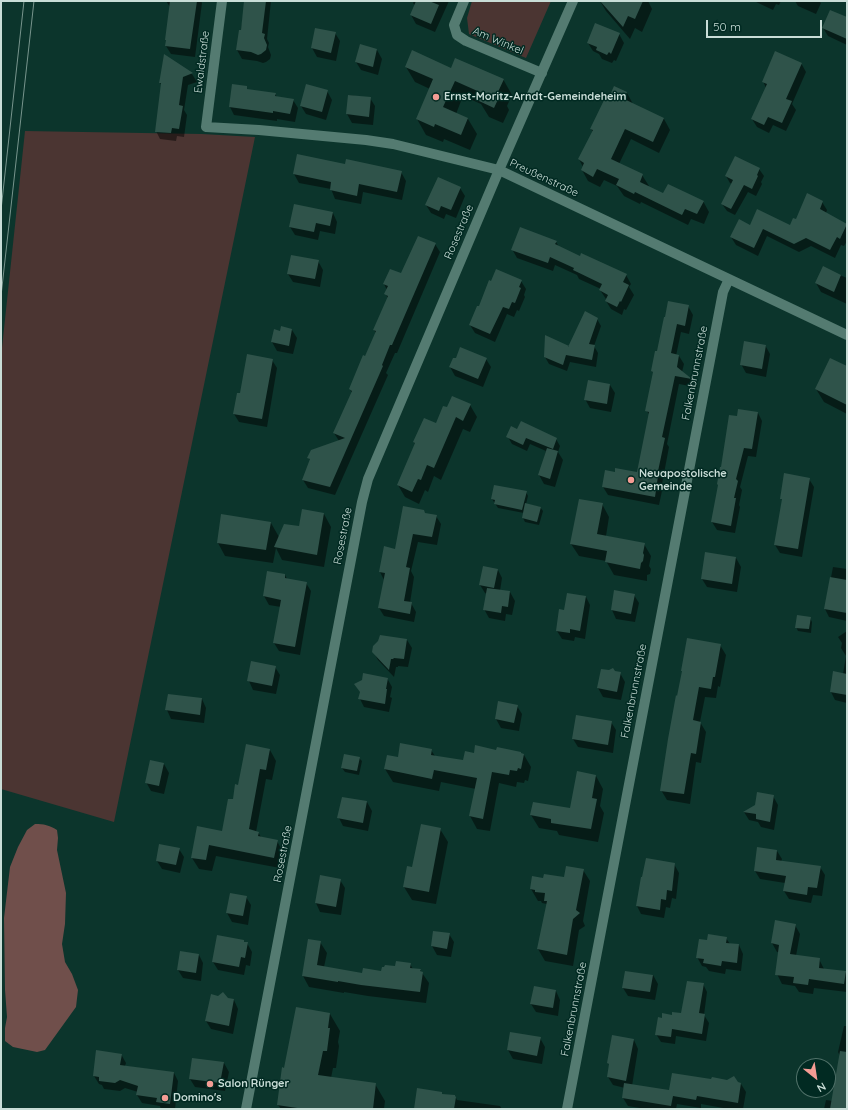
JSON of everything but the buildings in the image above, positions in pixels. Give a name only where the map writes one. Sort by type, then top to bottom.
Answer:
[{"type":"street","name":"Ewaldstraße","points":[[206,127],[222,1]]},
{"type":"street","name":"Am Winkel","points":[[464,1],[454,26],[457,34],[466,41],[542,73]]},
{"type":"street","name":"Rosestraße","points":[[246,1109],[359,518],[367,485],[376,458],[573,1]]},
{"type":"street","name":"Preußenstraße","points":[[206,127],[366,140],[393,144],[499,170],[847,335]]},
{"type":"street","name":"Falkenbrunnstraße","points":[[567,1109],[723,292],[729,279]]},
{"type":"shaded area","points":[[472,1],[551,1],[526,58],[469,34],[467,18]]},
{"type":"shaded area","points":[[25,131],[202,134],[255,137],[114,822],[1,789],[1,357]]},
{"type":"shaded area","points":[[35,824],[46,825],[57,830],[57,850],[66,893],[65,924],[62,944],[65,962],[72,974],[78,990],[76,1007],[45,1050],[37,1052],[13,1047],[5,1041],[7,1017],[4,918],[10,867],[27,830]]},
{"type":"tram line","points":[[1,210],[24,1]]},
{"type":"tram line","points":[[1,296],[34,1]]},
{"type":"place","name":"Ernst-Moritz-Arndt-Gemeindeheim","points":[[436,97]]},
{"type":"place","name":"Neuapostolische Gemeinde","points":[[631,480]]},
{"type":"place","name":"Salon Rünger","points":[[210,1084]]},
{"type":"place","name":"Domino's","points":[[165,1098]]}]
